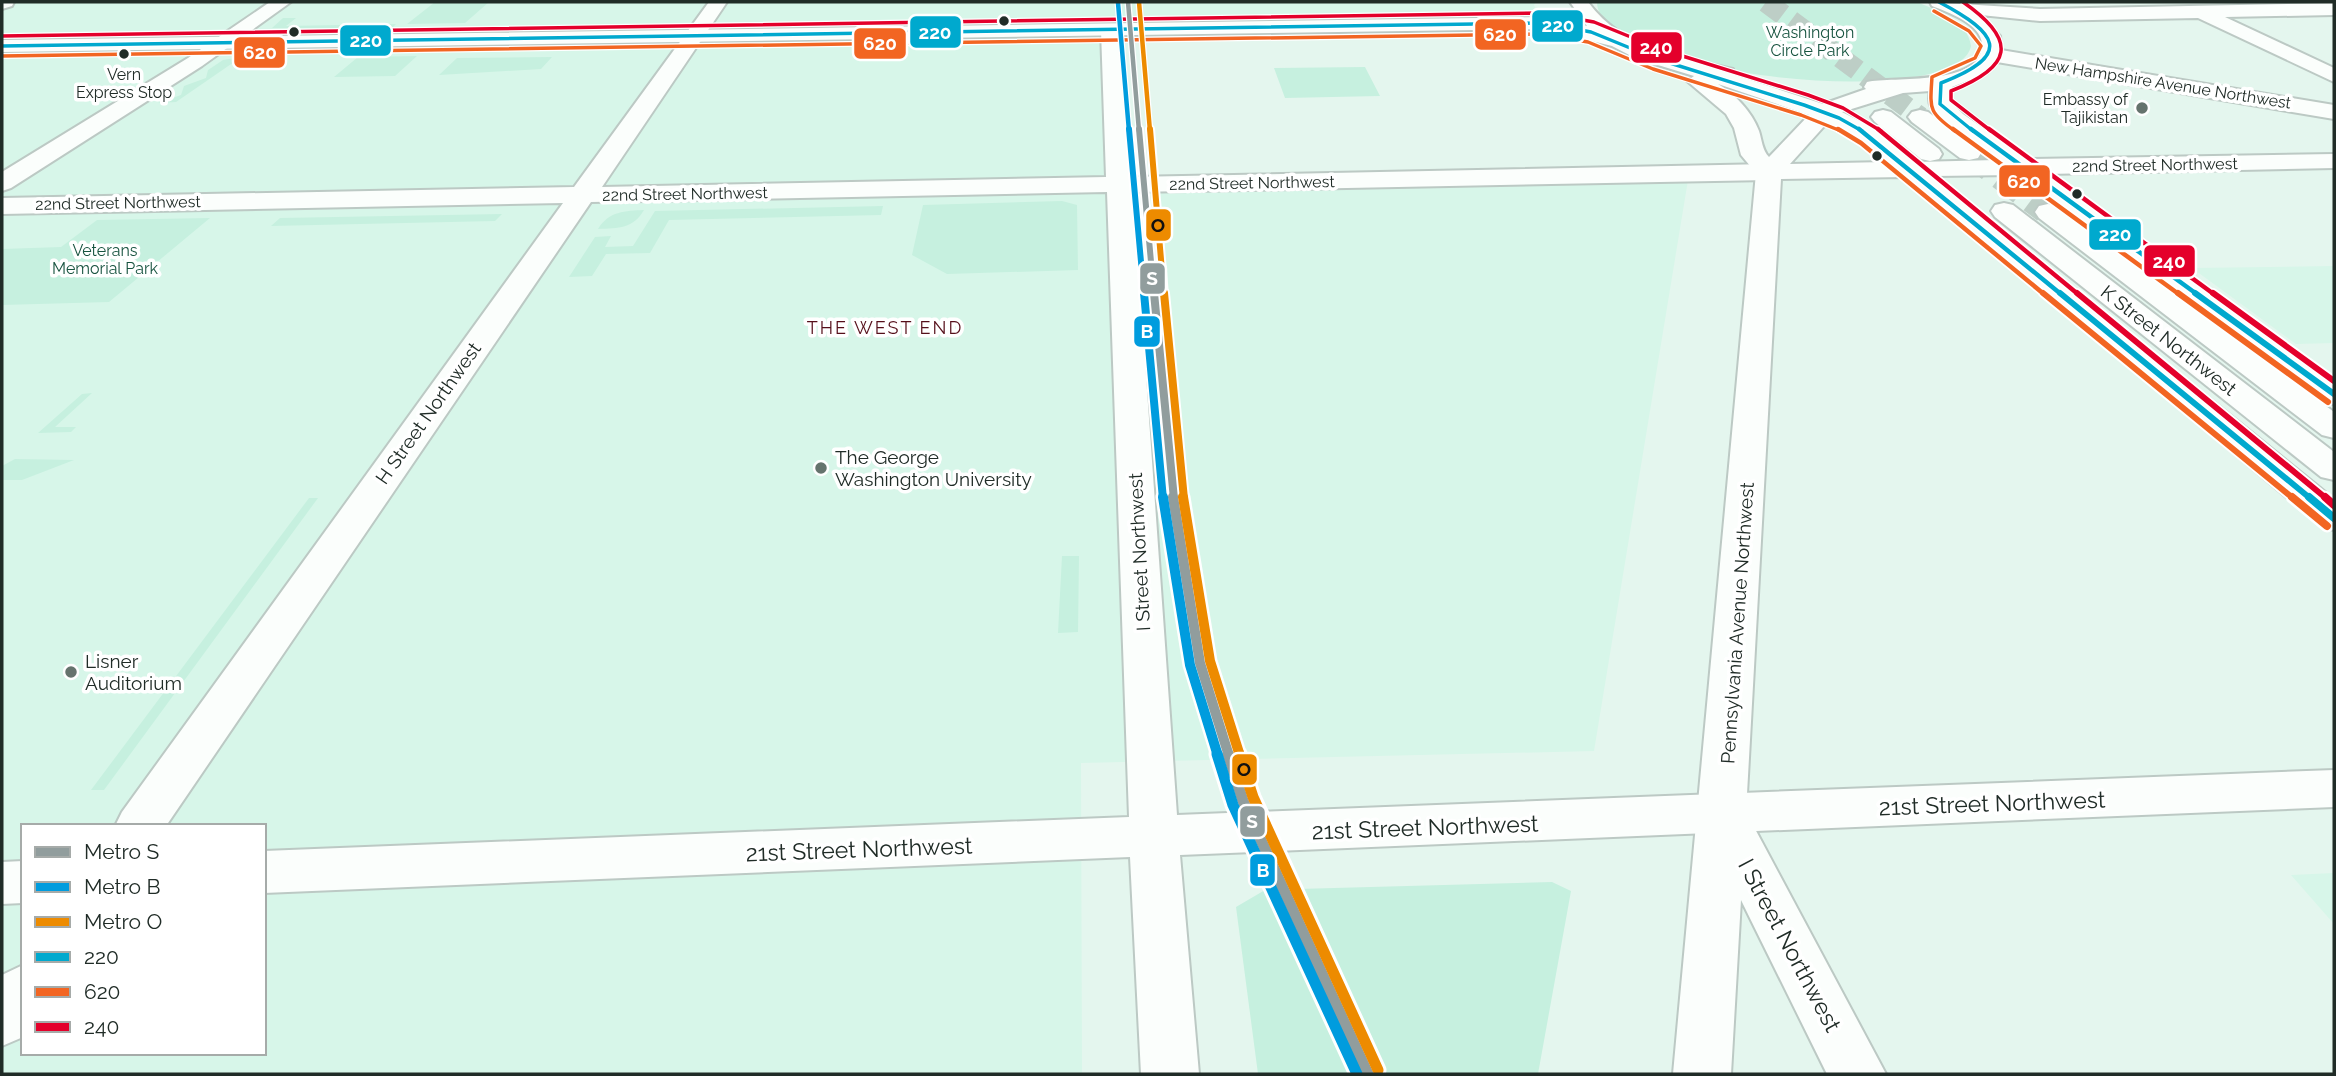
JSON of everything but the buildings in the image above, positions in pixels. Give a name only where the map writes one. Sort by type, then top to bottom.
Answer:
[{"type":"main road","points":[[2,183],[282,2]]},
{"type":"main road","name":"H Street Northwest","points":[[140,824],[719,2]]},
{"type":"main road","points":[[1543,23],[1562,15],[1577,2],[1590,21],[1615,41]]},
{"type":"main road","points":[[2176,2],[2334,76]]},
{"type":"main road","points":[[1657,60],[1698,70],[1804,84],[1900,87],[1941,83],[1965,75],[1989,60],[1991,37],[1985,30],[1945,4]]},
{"type":"main road","points":[[1945,4],[2040,15],[2334,9]]},
{"type":"main road","points":[[2,46],[1543,23],[1576,29],[1615,41],[1708,86],[1728,103],[1745,128],[1753,155],[1769,172],[1824,112],[1852,100],[1900,87]]},
{"type":"main road","name":"I Street Northwest","points":[[1111,30],[1154,837],[1170,1074]]},
{"type":"main road","name":"New Hampshire Avenue Northwest","points":[[1989,60],[2334,112]]},
{"type":"main road","name":"K Street Northwest","points":[[1698,70],[1824,112],[1921,162]]},
{"type":"main road","name":"K Street Northwest","points":[[1941,83],[1940,104],[1947,112],[2023,167],[2058,206],[2334,428]]},
{"type":"main road","name":"K Street Northwest","points":[[1883,117],[1958,208],[2334,518]]},
{"type":"main road","points":[[1920,117],[1969,153]]},
{"type":"main road","name":"22nd Street Northwest","points":[[2,205],[1769,172],[1921,162],[2023,167],[2334,161]]},
{"type":"main road","name":"Pennsylvania Avenue Northwest","points":[[1702,1074],[1769,172]]},
{"type":"main road","points":[[1958,208],[1962,197],[1969,193],[1993,188],[2017,190],[2058,206]]},
{"type":"main road","name":"K Street Northwest","points":[[2058,206],[2334,394]]},
{"type":"main road","name":"K Street Northwest","points":[[2004,211],[2334,468]]},
{"type":"main road","name":"21st Street Northwest","points":[[266,872],[2334,789]]},
{"type":"main road","name":"I Street Northwest","points":[[1723,815],[1857,1074]]},
{"type":"main road","points":[[2,883],[21,882]]},
{"type":"main road","points":[[2,1020],[21,993]]},
{"type":"shaded area","name":"The George Washington University","points":[[2,2],[1536,2],[1534,5],[1543,23],[1112,30],[1118,185],[1689,174],[1594,751],[1081,763],[1082,1074],[2,1074]]},
{"type":"shaded area","points":[[2334,266],[2334,343],[2296,344],[2192,268]]},
{"type":"shaded area","points":[[2334,873],[2334,924],[2291,875]]},
{"type":"green space","points":[[435,2],[489,2],[465,23],[407,24]]},
{"type":"green space","name":"Washington Circle Park","points":[[1597,2],[1917,2],[1958,23],[1969,37],[1971,46],[1951,67],[1907,78],[1847,81],[1779,77],[1711,66],[1653,50],[1612,28]]},
{"type":"green space","points":[[283,18],[296,18],[286,26],[396,24],[392,28],[272,28]]},
{"type":"green space","points":[[417,56],[395,76],[334,77],[358,57]]},
{"type":"green space","points":[[552,57],[541,69],[439,75],[457,58]]},
{"type":"green space","points":[[235,58],[249,60],[237,60],[176,102],[158,103],[181,95],[184,86],[206,78],[208,70],[223,60]]},
{"type":"green space","points":[[1365,67],[1380,96],[1285,98],[1274,68]]},
{"type":"green space","points":[[1062,201],[1077,205],[1078,270],[947,274],[912,255],[923,205]]},
{"type":"green space","points":[[883,206],[881,215],[669,220],[650,253],[606,254],[592,276],[569,277],[595,237],[611,236],[605,247],[633,246],[655,211]]},
{"type":"green space","points":[[644,210],[630,224],[619,228],[598,229],[612,215]]},
{"type":"green space","points":[[502,214],[495,221],[271,226],[280,218]]},
{"type":"green space","name":"Veterans Memorial Park","points":[[210,218],[109,302],[2,305],[2,249],[61,247],[97,220]]},
{"type":"green space","points":[[92,393],[55,427],[76,427],[71,432],[38,433],[82,394]]},
{"type":"green space","points":[[15,459],[74,460],[22,480],[2,480],[2,466]]},
{"type":"green space","points":[[309,498],[318,498],[104,790],[91,790]]},
{"type":"green space","points":[[1062,556],[1079,556],[1078,632],[1058,633]]},
{"type":"green space","points":[[1552,882],[1571,891],[1538,1074],[1258,1074],[1236,907],[1265,890]]},
{"type":"tunnel","points":[[1766,2],[1920,117]]},
{"type":"tunnel","points":[[1969,153],[2045,210]]},
{"type":"metro line","name":"S","points":[[1128,2],[1170,477],[1200,663],[1243,801],[1368,1074]]},
{"type":"metro line","name":"O","points":[[1139,2],[1180,476],[1210,661],[1253,797],[1378,1070]]},
{"type":"metro line","name":"B","points":[[1118,3],[1160,478],[1190,665],[1233,805],[1357,1074]]},
{"type":"transit line","name":"220","points":[[1939,2],[1975,24],[1986,34],[1991,44],[1990,54],[1981,64],[1965,74],[1941,83],[1940,104],[1947,112],[2334,394]]},
{"type":"transit line","name":"240","points":[[1963,2],[1994,27],[2001,40],[2002,52],[1997,63],[1987,73],[1972,83],[1951,91],[1954,104],[2334,381]]},
{"type":"transit line","name":"620","points":[[1934,11],[1969,31],[1981,46],[1975,58],[1932,77],[1930,106],[1940,120],[2328,402]]},
{"type":"transit line","name":"240","points":[[2,36],[1543,13],[1594,22],[1660,49],[1808,95],[1843,108],[1873,125],[2334,505]]},
{"type":"transit line","name":"220","points":[[2,46],[1543,23],[1591,32],[1657,59],[1804,105],[1839,118],[1867,134],[2334,518]]},
{"type":"transit line","name":"620","points":[[2,56],[1542,34],[1588,42],[1653,69],[1801,115],[1835,128],[1861,143],[2327,526]]},
{"type":"place","name":"Vern Express Stop","points":[[124,54]]},
{"type":"place","name":"Embassy of Tajikistan","points":[[2142,108]]},
{"type":"place","name":"The George Washington University","points":[[821,468]]},
{"type":"place","name":"Lisner Auditorium","points":[[71,672]]},
{"type":"district","name":"THE WEST END","points":[[885,327]]}]
